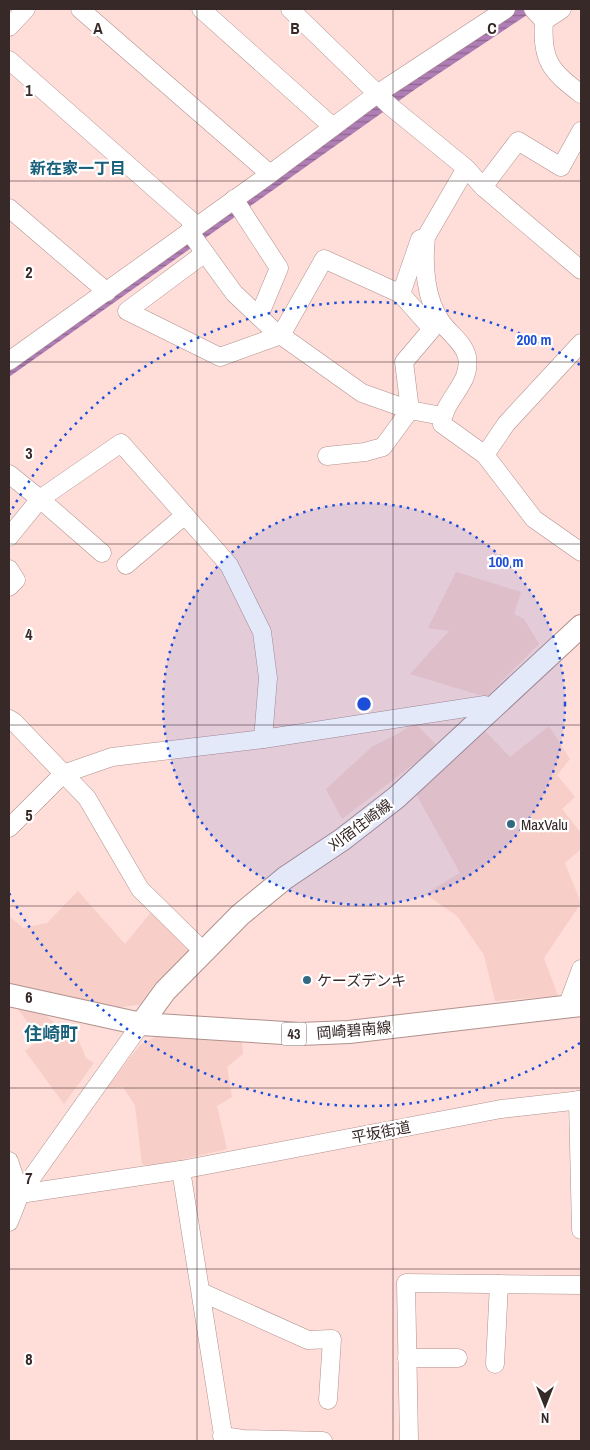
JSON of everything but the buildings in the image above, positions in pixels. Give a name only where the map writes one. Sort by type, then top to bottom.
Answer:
[{"type":"main road","name":"刈宿住崎線","points":[[141,1024],[165,991],[240,915],[285,878],[343,839],[397,797],[491,709],[580,630]]},
{"type":"main road","name":"岡崎碧南線","points":[[9,995],[141,1024],[300,1034],[358,1031],[574,1006]]},
{"type":"street","points":[[9,27],[26,9]]},
{"type":"street","points":[[80,9],[270,174]]},
{"type":"street","points":[[200,9],[333,127]]},
{"type":"street","points":[[290,9],[377,94],[466,168],[483,187],[581,270]]},
{"type":"street","points":[[9,361],[107,292],[192,228],[270,174],[377,94],[506,9]]},
{"type":"street","points":[[562,9],[539,15],[543,43],[548,62],[560,78],[581,94]]},
{"type":"street","points":[[9,60],[192,228],[205,253],[234,293],[281,335],[362,393],[410,410],[442,416]]},
{"type":"street","points":[[483,187],[518,141],[561,167],[581,130]]},
{"type":"street","points":[[466,168],[426,237],[424,249],[433,307],[440,321],[462,346],[467,356],[468,370],[465,380],[442,416],[442,424],[485,455],[534,520],[581,552]]},
{"type":"street","points":[[234,199],[279,268],[259,316]]},
{"type":"street","points":[[12,216],[107,292]]},
{"type":"street","points":[[401,294],[420,239]]},
{"type":"street","points":[[205,253],[127,311],[220,357],[281,335],[324,259],[401,294],[432,329],[404,362],[410,410],[383,447],[365,452],[327,456]]},
{"type":"street","points":[[485,455],[506,424],[581,343]]},
{"type":"street","points":[[9,537],[40,498],[121,443],[229,565],[262,632],[268,678],[263,739]]},
{"type":"street","points":[[9,474],[40,498],[102,553]]},
{"type":"street","points":[[126,565],[185,515]]},
{"type":"street","points":[[9,569],[16,580],[9,587]]},
{"type":"street","points":[[9,828],[63,774],[112,757],[263,739],[485,705],[491,709]]},
{"type":"street","points":[[10,724],[88,798],[140,890],[203,951]]},
{"type":"street","points":[[574,1006],[581,969]]},
{"type":"street","points":[[15,1194],[141,1024]]},
{"type":"street","points":[[579,1100],[581,1230]]},
{"type":"street","name":"平坂街道","points":[[15,1194],[181,1170],[501,1109],[579,1100]]},
{"type":"street","points":[[9,1161],[15,1194],[9,1222]]},
{"type":"street","points":[[181,1170],[223,1438],[323,1441]]},
{"type":"street","points":[[409,1441],[406,1283],[581,1285]]},
{"type":"street","points":[[495,1364],[499,1284]]},
{"type":"street","points":[[201,1292],[308,1340],[332,1339],[328,1400]]},
{"type":"street","points":[[407,1358],[458,1358]]},
{"type":"shaded area","points":[[514,9],[536,9],[417,88],[9,377],[9,366],[349,120]]},
{"type":"shaded area","points":[[456,572],[521,592],[514,614],[524,619],[539,644],[486,697],[410,674],[449,631],[428,628]]},
{"type":"shaded area","points":[[415,723],[437,746],[342,819],[326,789],[373,746]]},
{"type":"shaded area","points":[[549,726],[570,759],[557,775],[575,797],[562,809],[581,833],[581,849],[565,863],[581,903],[544,958],[558,996],[495,1001],[484,955],[457,916],[425,894],[460,873],[416,794],[484,730],[510,757]]},
{"type":"shaded area","points":[[78,891],[125,944],[152,911],[192,950],[144,1004],[113,1008],[9,986],[9,916],[23,928],[47,923]]},
{"type":"shaded area","points":[[14,1004],[35,1007],[59,1026],[69,1044],[76,1034],[86,1058],[94,1063],[64,1104],[25,1051],[40,1039]]},
{"type":"shaded area","points":[[163,1033],[242,1041],[243,1054],[227,1067],[232,1097],[217,1106],[227,1149],[159,1165],[142,1165],[135,1105],[123,1087],[107,1088],[140,1045]]},
{"type":"place","name":"MaxValu","points":[[511,824]]},
{"type":"place","name":"ケーズデンキ","points":[[307,980]]},
{"type":"district","name":"新在家一丁目","points":[[78,168]]},
{"type":"district","name":"住崎町","points":[[51,1033]]}]
